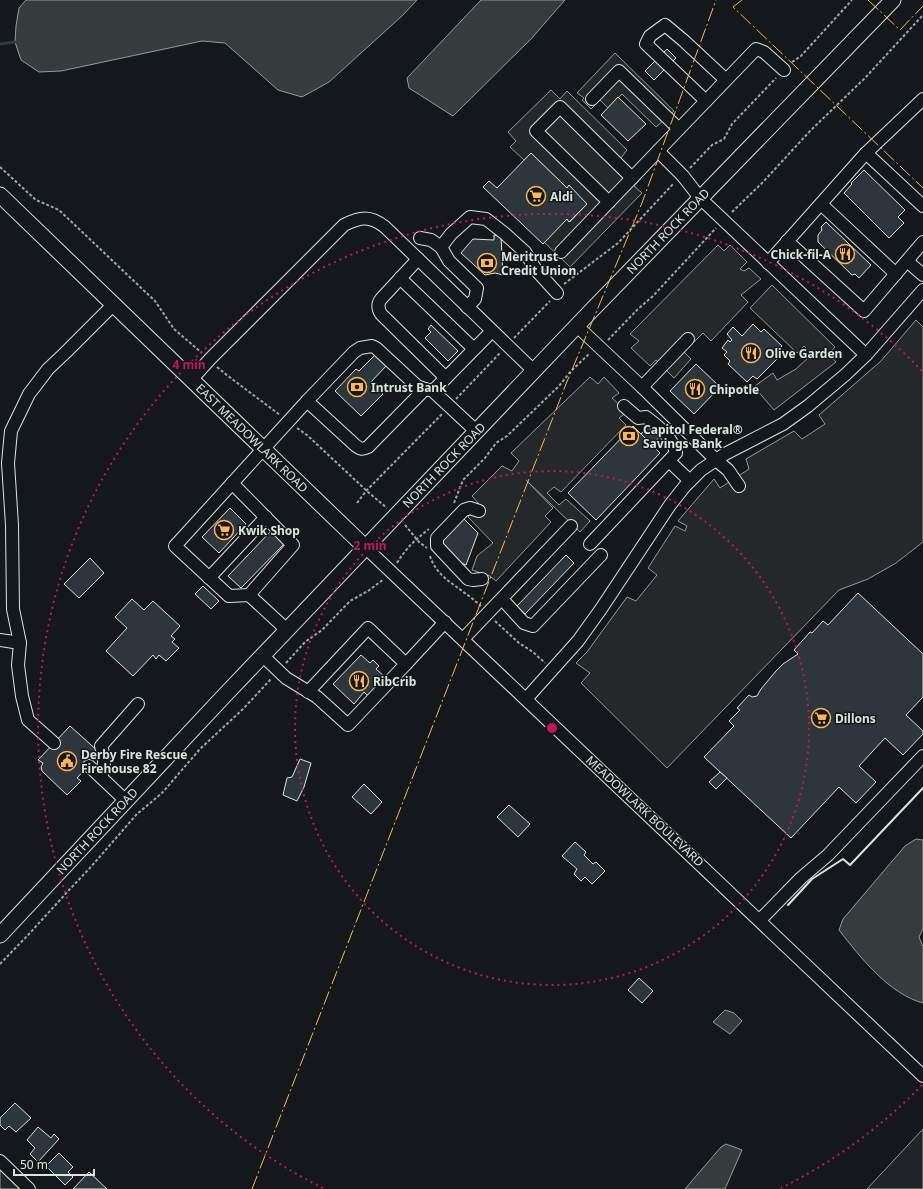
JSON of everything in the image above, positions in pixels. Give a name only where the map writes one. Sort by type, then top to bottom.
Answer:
[{"type":"main road","name":"NORTH ROCK ROAD","points":[[0,935],[262,656],[577,326],[892,0]]},
{"type":"main road","name":"EAST MEADOWLARK ROAD","points":[[0,194],[366,548]]},
{"type":"street","points":[[706,101],[646,44],[650,36],[665,26],[683,40],[726,80]]},
{"type":"street","points":[[561,252],[756,49],[764,52],[784,70]]},
{"type":"street","points":[[592,99],[619,71],[679,128]]},
{"type":"street","points":[[768,263],[866,153],[923,99]]},
{"type":"street","points":[[609,202],[536,131],[560,107],[632,178]]},
{"type":"street","points":[[658,151],[683,176],[700,198],[866,355]]},
{"type":"street","points":[[866,153],[923,206]]},
{"type":"street","points":[[821,204],[896,274]]},
{"type":"street","points":[[441,247],[451,234],[470,217],[486,218],[525,252],[536,270],[557,293]]},
{"type":"street","points":[[192,379],[210,359],[344,225],[354,220],[366,218],[379,222],[534,371]]},
{"type":"street","points":[[420,238],[432,240],[441,247],[449,261],[477,288],[475,299],[467,307]]},
{"type":"street","points":[[787,241],[864,311],[923,242]]},
{"type":"street","points":[[418,259],[380,299],[378,310],[446,378]]},
{"type":"street","points":[[907,262],[923,275]]},
{"type":"street","points":[[400,278],[474,349]]},
{"type":"street","points":[[526,699],[578,641],[670,505],[690,481],[702,470],[725,454],[783,424],[808,406],[866,355],[923,290]]},
{"type":"street","points":[[54,743],[28,720],[22,696],[18,665],[20,643],[13,609],[12,525],[8,463],[11,431],[30,394],[48,368],[114,304]]},
{"type":"street","points":[[577,326],[728,470],[739,486]]},
{"type":"street","points":[[307,401],[355,445],[360,449],[364,449],[429,390],[446,378],[492,331]]},
{"type":"street","points":[[642,387],[688,339]]},
{"type":"street","points":[[287,630],[249,595],[229,596],[176,546],[307,401],[354,352],[366,346],[372,346],[376,348],[409,380],[417,386],[429,390],[449,406],[476,432]]},
{"type":"street","points":[[590,544],[676,453],[675,446],[670,438],[646,417],[638,418],[624,406]]},
{"type":"street","points":[[669,461],[690,481]]},
{"type":"street","points":[[232,483],[293,545],[249,595]]},
{"type":"street","points":[[479,510],[470,508],[464,510],[437,538],[437,546],[468,579],[482,579]]},
{"type":"street","points":[[209,578],[266,517]]},
{"type":"street","points":[[463,639],[571,526]]},
{"type":"street","name":"MEADOWLARK BOULEVARD","points":[[366,548],[760,920],[921,1069]]},
{"type":"street","points":[[502,599],[524,623],[533,626],[601,555]]},
{"type":"street","points":[[262,656],[286,678],[317,697],[348,725],[445,622]]},
{"type":"street","points":[[308,692],[368,628],[406,664]]},
{"type":"street","points":[[0,640],[20,643]]},
{"type":"street","points":[[101,777],[105,767],[105,756],[101,746],[138,704]]},
{"type":"street","points":[[760,920],[801,878],[828,855],[923,756]]},
{"type":"street","points":[[89,766],[126,801]]},
{"type":"street","points":[[0,1161],[29,1189]]},
{"type":"path","points":[[357,502],[507,346],[563,285],[618,243],[670,187],[683,176],[712,145],[724,139],[732,124],[795,59],[800,56],[852,0]]},
{"type":"path","points":[[735,208],[763,182],[810,131],[865,78],[923,15]]},
{"type":"path","points":[[0,167],[36,200],[59,210],[155,301],[174,329],[228,376],[307,435],[366,491],[379,501]]},
{"type":"path","points":[[611,337],[636,310],[653,296],[719,225]]},
{"type":"path","points":[[454,506],[463,480],[485,458],[496,443],[507,436],[559,386],[571,370],[591,352]]},
{"type":"path","points":[[404,552],[414,541],[431,528]]},
{"type":"path","points":[[0,964],[89,869],[137,814],[162,793],[200,749],[243,709],[305,642],[322,630],[350,600],[384,580]]},
{"type":"path","points":[[494,620],[519,643],[546,664]]},
{"type":"shaded area","points":[[26,0],[417,0],[403,15],[329,82],[302,97],[278,90],[225,43],[202,41],[61,71],[39,72],[21,60],[15,42],[19,8]]},
{"type":"shaded area","points":[[481,0],[565,0],[531,39],[453,116],[409,88],[407,78]]},
{"type":"shaded area","points":[[615,53],[674,111],[656,127],[622,94],[608,108],[600,100],[591,109],[582,100],[584,98],[577,93]]},
{"type":"shaded area","points":[[551,90],[560,99],[567,91],[627,150],[621,158],[641,178],[634,186],[642,193],[570,267],[544,242],[567,219],[570,222],[587,204],[569,186],[567,188],[531,153],[524,160],[510,147],[516,141],[508,132]]},
{"type":"shaded area","points":[[718,245],[724,251],[730,245],[747,262],[740,269],[744,271],[749,268],[761,279],[741,295],[748,302],[711,341],[703,333],[684,352],[691,359],[674,378],[656,360],[650,366],[631,348],[639,341],[630,334]]},
{"type":"shaded area","points":[[772,285],[835,347],[829,354],[836,362],[774,410],[755,386],[773,373],[777,380],[796,369],[809,357],[809,351],[804,346],[797,353],[750,308]]},
{"type":"shaded area","points":[[916,320],[923,327],[923,542],[896,563],[868,579],[839,590],[667,768],[581,683],[590,673],[576,663],[587,652],[627,597],[636,601],[657,575],[648,568],[675,526],[685,531],[687,526],[678,521],[714,479],[720,488],[749,469],[746,459],[794,431],[802,439],[825,424],[819,415],[881,361]]},
{"type":"shaded area","points":[[590,377],[598,384],[604,377],[619,393],[612,398],[627,412],[619,418],[626,425],[561,492],[554,487],[547,493],[559,505],[566,499],[590,521],[580,532],[526,480],[553,508],[545,516],[551,522],[496,581],[490,576],[472,570],[477,556],[493,543],[468,517],[479,504],[472,496],[502,466],[512,471],[519,461],[511,453]]},
{"type":"shaded area","points":[[916,839],[923,840],[923,929],[919,937],[923,947],[923,1003],[898,992],[887,983],[856,952],[839,930],[843,919],[905,846]]},
{"type":"shaded area","points":[[725,1010],[734,1013],[742,1021],[730,1034],[713,1022]]},
{"type":"shaded area","points":[[923,1129],[923,1189],[867,1189]]},
{"type":"shaded area","points":[[726,1144],[742,1150],[725,1189],[685,1189],[721,1147]]},
{"type":"shaded area","points":[[0,1170],[20,1189],[0,1189]]},
{"type":"building","points":[[667,49],[676,58],[654,80],[645,71]]},
{"type":"building","points":[[618,97],[646,124],[628,141],[601,115]]},
{"type":"building","name":"Aldi","points":[[531,153],[567,188],[569,185],[587,204],[569,222],[567,219],[543,244],[483,187],[489,181],[497,188]]},
{"type":"building","points":[[864,170],[905,210],[898,217],[904,223],[889,238],[844,193],[852,184],[851,183]]},
{"type":"building","name":"Chick-fil-A","points":[[826,222],[871,265],[859,278],[855,274],[852,275],[818,242],[818,235],[822,230],[821,227]]},
{"type":"building","name":"Meritrust Credit Union","points":[[494,235],[501,236],[503,275],[495,273],[485,275],[461,253],[473,239],[494,240]]},
{"type":"building","name":"Olive Garden","points":[[753,324],[761,332],[764,329],[782,346],[774,354],[778,358],[757,379],[753,376],[747,382],[728,364],[730,361],[724,355],[727,352],[722,348],[728,340],[730,342],[732,340],[727,334],[733,327],[742,336]]},
{"type":"building","points":[[431,325],[458,351],[448,361],[425,338],[431,332],[428,329]]},
{"type":"building","name":"Intrust Bank","points":[[376,354],[387,365],[370,383],[383,394],[361,416],[335,391],[356,369],[359,371]]},
{"type":"building","name":"Chipotle","points":[[696,364],[720,387],[694,414],[670,391]]},
{"type":"building","points":[[652,422],[663,433],[652,445],[641,434]]},
{"type":"building","points":[[633,426],[660,453],[596,520],[568,493]]},
{"type":"building","name":"Kwik Shop","points":[[230,508],[246,524],[219,553],[202,537]]},
{"type":"building","points":[[464,519],[478,533],[466,565],[459,562],[439,543]]},
{"type":"building","name":"Kwik Shop","points":[[271,531],[285,543],[241,588],[228,576]]},
{"type":"building","points":[[566,555],[574,563],[525,614],[517,606]]},
{"type":"building","points":[[90,558],[104,573],[79,598],[64,584]]},
{"type":"building","points":[[203,586],[219,601],[211,609],[195,594]]},
{"type":"building","name":"Dillons","points":[[858,593],[923,654],[923,697],[906,715],[923,731],[923,734],[903,755],[885,738],[859,766],[876,782],[856,803],[839,787],[791,838],[704,757],[734,726],[729,721],[740,710],[737,708],[749,695],[752,697],[757,696],[776,671],[783,664],[798,654],[794,650],[810,632],[812,633],[823,621],[828,625]]},
{"type":"building","points":[[132,599],[144,610],[153,601],[180,626],[171,636],[175,639],[172,642],[179,648],[166,661],[159,655],[156,659],[153,655],[133,676],[106,651],[127,628],[115,617]]},
{"type":"building","name":"RibCrib","points":[[361,655],[370,663],[373,660],[379,666],[376,669],[385,677],[368,696],[364,692],[354,704],[333,684]]},
{"type":"building","name":"Derby Fire Rescue Firehouse 82","points":[[70,726],[100,753],[77,778],[81,781],[67,795],[42,771],[41,767],[43,763],[38,760]]},
{"type":"building","points":[[300,759],[311,763],[304,787],[297,801],[283,795],[287,778],[292,777]]},
{"type":"building","points":[[720,772],[727,778],[716,789],[709,782]]},
{"type":"building","points":[[364,784],[382,802],[371,814],[352,797]]},
{"type":"building","points":[[509,805],[530,824],[518,837],[497,817]]},
{"type":"building","points":[[575,842],[586,852],[584,855],[593,864],[596,862],[605,871],[592,884],[585,877],[581,881],[574,874],[577,869],[562,856]]},
{"type":"building","points":[[639,978],[653,991],[642,1003],[628,990]]},
{"type":"building","points":[[15,1103],[31,1118],[16,1132],[9,1126],[5,1130],[0,1125],[0,1118]]},
{"type":"building","points":[[38,1127],[51,1138],[54,1134],[59,1139],[38,1162],[30,1154],[35,1148],[27,1140]]},
{"type":"building","points":[[59,1153],[73,1167],[68,1172],[73,1177],[65,1185],[46,1166]]},
{"type":"building","points":[[89,1172],[107,1189],[73,1189]]},
{"type":"waterway","points":[[0,44],[15,42]]},
{"type":"wall","points":[[788,905],[812,879],[843,859],[850,865],[923,788]]},
{"type":"power","points":[[252,1189],[566,384],[642,203],[716,0]]},
{"type":"power","points":[[742,0],[733,7],[923,188]]},
{"type":"power","points":[[868,0],[900,30],[923,6]]},
{"type":"place","name":"Aldi","points":[[536,196]]},
{"type":"place","name":"Chick-fil-A","points":[[845,254]]},
{"type":"place","name":"Meritrust Credit Union","points":[[487,263]]},
{"type":"place","name":"Olive Garden","points":[[751,353]]},
{"type":"place","name":"Intrust Bank","points":[[357,387]]},
{"type":"place","name":"Chipotle","points":[[695,389]]},
{"type":"place","name":"Capitol Federal® Savings Bank","points":[[629,436]]},
{"type":"place","name":"Kwik Shop","points":[[224,530]]},
{"type":"place","name":"RibCrib","points":[[359,681]]},
{"type":"place","name":"Dillons","points":[[821,718]]},
{"type":"place","name":"Derby Fire Rescue Firehouse 82","points":[[67,761]]}]
